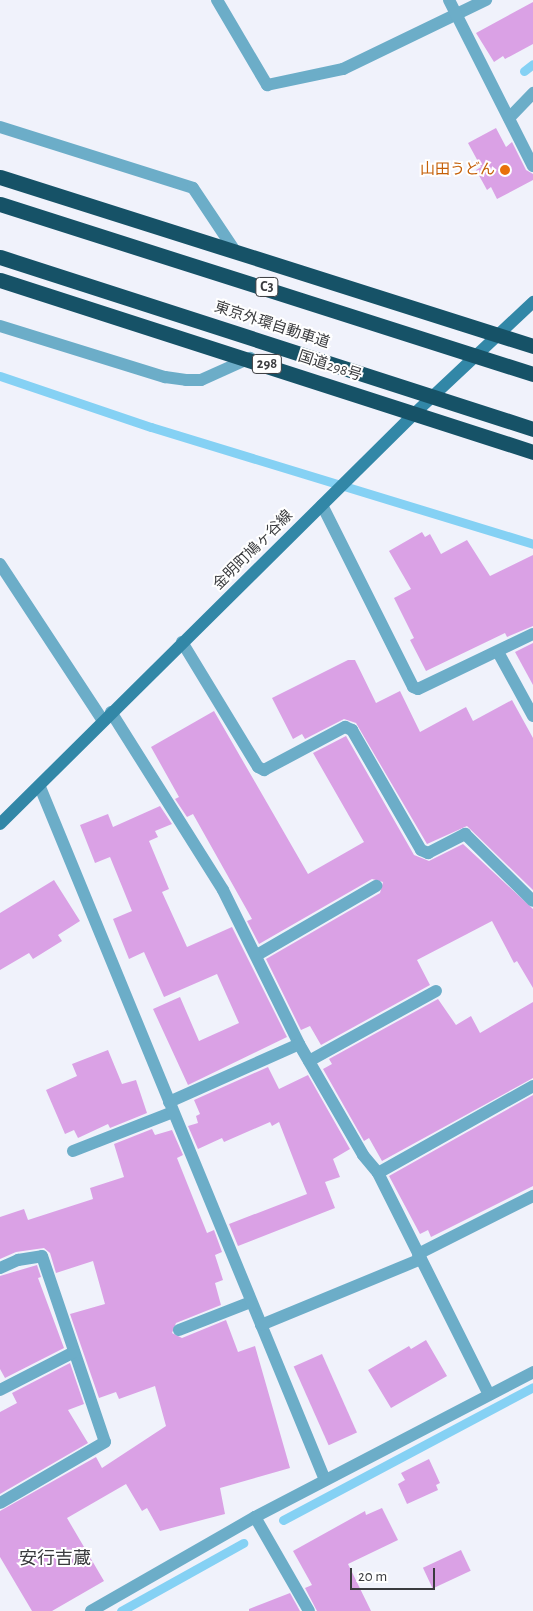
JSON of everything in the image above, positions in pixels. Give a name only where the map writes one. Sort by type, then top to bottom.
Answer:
[{"type":"highway","points":[[0,176],[233,248],[533,346]]},
{"type":"highway","name":"C3","points":[[0,204],[533,374]]},
{"type":"highway","name":"東京外環自動車道","points":[[0,257],[533,428]]},
{"type":"highway","name":"国道298号","points":[[0,280],[250,358],[533,452]]},
{"type":"main road","name":"金明町鳩ヶ谷線","points":[[0,824],[40,787],[107,716],[416,412],[533,302]]},
{"type":"street","points":[[218,0],[267,85],[343,69],[486,0]]},
{"type":"street","points":[[450,0],[533,166]]},
{"type":"street","points":[[509,118],[533,93]]},
{"type":"street","points":[[0,127],[193,188],[233,248]]},
{"type":"street","points":[[0,326],[165,377],[186,380],[200,380],[250,358]]},
{"type":"street","points":[[322,505],[413,687],[418,689],[533,634]]},
{"type":"street","points":[[0,564],[107,716],[223,890],[257,955],[299,1044],[363,1155],[378,1173],[489,1395]]},
{"type":"street","points":[[182,642],[258,767],[264,770],[345,727],[352,730],[421,850],[428,852],[465,834],[533,902]]},
{"type":"street","points":[[498,652],[533,716]]},
{"type":"street","points":[[40,787],[325,1480]]},
{"type":"street","points":[[257,955],[376,886]]},
{"type":"street","points":[[309,1061],[436,992]]},
{"type":"street","points":[[73,1151],[171,1107],[299,1044]]},
{"type":"street","points":[[378,1173],[533,1086]]},
{"type":"street","points":[[261,1325],[420,1257],[533,1196]]},
{"type":"street","points":[[0,1268],[18,1260],[42,1256],[105,1442],[0,1503]]},
{"type":"street","points":[[178,1330],[251,1302]]},
{"type":"street","points":[[0,1390],[74,1352]]},
{"type":"street","points":[[91,1611],[255,1517],[533,1372]]},
{"type":"street","points":[[255,1517],[309,1611]]},
{"type":"building","points":[[533,2],[533,44],[505,59],[503,56],[494,62],[476,33]]},
{"type":"building","points":[[496,128],[506,147],[512,142],[526,170],[533,174],[533,180],[497,199],[491,187],[487,190],[476,170],[481,167],[468,143]]},
{"type":"building","points":[[422,532],[425,537],[430,534],[441,554],[467,540],[490,576],[533,555],[533,626],[507,637],[505,633],[426,671],[410,640],[414,638],[394,598],[411,589],[389,551]]},
{"type":"building","points":[[533,643],[533,685],[515,652]]},
{"type":"building","points":[[348,660],[355,660],[376,703],[400,691],[420,732],[466,707],[473,721],[512,700],[533,738],[533,890],[467,826],[427,844],[356,723],[344,719],[305,739],[302,734],[293,739],[272,698]]},
{"type":"building","points":[[214,711],[308,874],[364,842],[313,753],[346,736],[414,855],[429,861],[463,844],[533,909],[533,988],[517,961],[514,963],[492,921],[417,960],[430,985],[321,1045],[310,1026],[301,1030],[266,959],[380,893],[383,882],[372,879],[259,944],[247,921],[252,919],[193,814],[187,817],[175,799],[179,797],[151,747]]},
{"type":"building","points":[[160,806],[172,824],[155,831],[158,837],[149,841],[169,889],[162,892],[187,947],[232,927],[287,1037],[188,1085],[153,1009],[180,997],[199,1041],[239,1023],[217,974],[164,997],[144,952],[129,959],[113,919],[132,911],[110,857],[95,863],[80,825],[108,814],[113,827]]},
{"type":"building","points":[[54,880],[80,921],[58,935],[62,941],[33,959],[29,953],[0,970],[0,913]]},
{"type":"building","points":[[438,999],[456,1025],[471,1016],[480,1033],[533,1002],[533,1078],[382,1161],[369,1138],[364,1141],[323,1069],[332,1064],[329,1059]]},
{"type":"building","points":[[108,1050],[122,1084],[136,1080],[147,1113],[110,1128],[108,1124],[78,1138],[74,1130],[65,1134],[46,1090],[77,1076],[72,1064]]},
{"type":"building","points":[[268,1067],[279,1089],[308,1075],[350,1149],[333,1159],[340,1177],[325,1182],[335,1208],[238,1246],[229,1224],[307,1194],[279,1122],[272,1126],[270,1122],[224,1142],[222,1138],[198,1149],[188,1126],[198,1123],[196,1116],[200,1114],[194,1100]]},
{"type":"building","points":[[533,1095],[533,1186],[431,1237],[428,1230],[420,1234],[389,1176]]},
{"type":"building","points":[[152,1129],[155,1135],[172,1130],[183,1155],[177,1158],[207,1233],[214,1230],[222,1252],[215,1255],[223,1280],[215,1283],[221,1305],[176,1323],[172,1333],[182,1338],[226,1320],[238,1352],[255,1346],[290,1468],[220,1488],[225,1514],[160,1531],[147,1508],[142,1511],[126,1484],[67,1518],[104,1581],[52,1611],[32,1611],[0,1557],[0,1511],[96,1457],[102,1468],[166,1426],[155,1386],[119,1399],[116,1392],[99,1398],[70,1314],[105,1304],[93,1261],[56,1273],[50,1253],[44,1248],[16,1252],[0,1259],[0,1217],[24,1209],[28,1220],[93,1199],[90,1188],[124,1177],[114,1144]]},
{"type":"building","points":[[37,1265],[41,1277],[38,1278],[64,1348],[5,1378],[0,1369],[0,1276]]},
{"type":"building","points":[[426,1340],[447,1376],[391,1408],[368,1370],[409,1346],[411,1349]]},
{"type":"building","points":[[322,1354],[357,1433],[329,1445],[294,1367]]},
{"type":"building","points":[[70,1363],[84,1404],[68,1410],[88,1443],[0,1494],[0,1412],[17,1403],[12,1393]]},
{"type":"building","points":[[429,1459],[440,1483],[436,1485],[438,1490],[407,1504],[398,1484],[405,1480],[401,1473]]},
{"type":"building","points":[[382,1508],[398,1540],[348,1564],[371,1611],[317,1611],[305,1588],[312,1585],[293,1551],[365,1511],[366,1515]]},
{"type":"building","points":[[461,1550],[471,1571],[433,1589],[423,1568]]},
{"type":"building","points":[[290,1593],[300,1611],[249,1611],[249,1609]]},
{"type":"waterway","points":[[524,71],[533,64]]},
{"type":"waterway","points":[[0,376],[151,427],[533,544]]},
{"type":"waterway","points":[[283,1520],[533,1387]]},
{"type":"waterway","points":[[121,1611],[243,1543]]},
{"type":"place","name":"山田うどん","points":[[505,170]]},
{"type":"district","name":"安行吉蔵","points":[[55,1559]]}]
